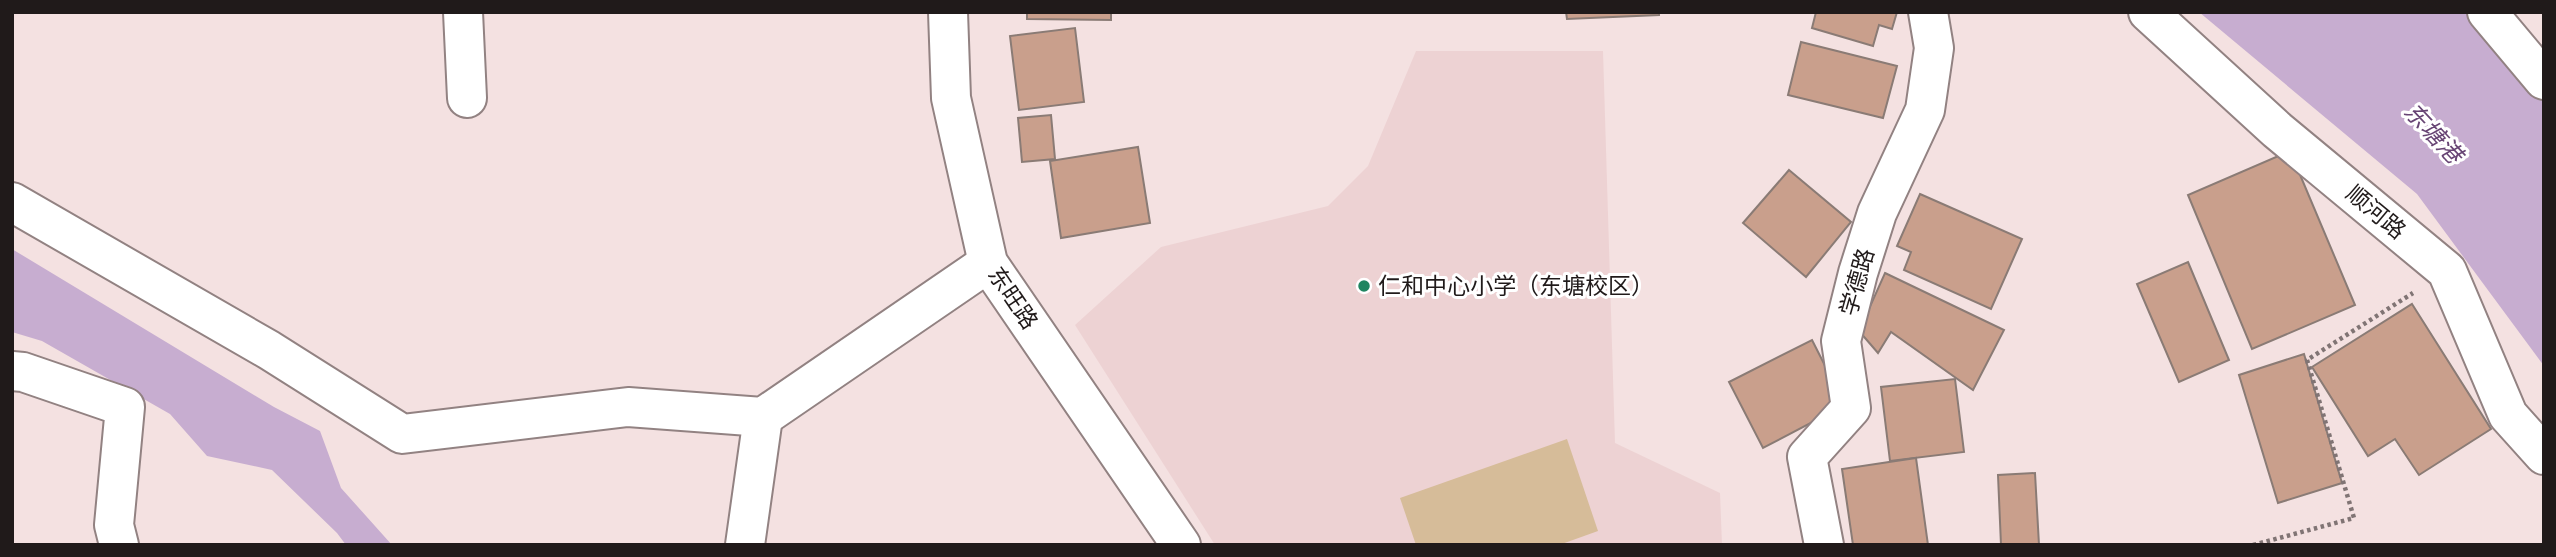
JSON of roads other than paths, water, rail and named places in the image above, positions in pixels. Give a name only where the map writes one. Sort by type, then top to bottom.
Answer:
[{"type":"street","points":[[463,12],[467,98]]},
{"type":"street","name":"东旺路","points":[[948,12],[951,98],[988,263],[1181,545]]},
{"type":"street","name":"学德路","points":[[1824,545],[1807,457],[1851,408],[1841,341],[1877,213],[1925,110],[1934,48],[1928,12]]},
{"type":"street","name":"顺河路","points":[[2148,12],[2277,130],[2447,271],[2508,415],[2544,455]]},
{"type":"street","points":[[2487,12],[2544,80]]},
{"type":"street","points":[[12,202],[269,350],[401,434],[628,407],[764,417],[988,263]]},
{"type":"street","points":[[12,371],[23,372],[125,407],[114,525],[119,545]]},
{"type":"street","points":[[745,545],[764,417]]},
{"type":"water","name":"东塘港","points":[[2199,12],[2495,12],[2544,57],[2544,366],[2417,194]]},
{"type":"water","points":[[12,249],[274,407],[320,431],[341,488],[392,545],[346,545],[272,470],[207,456],[170,414],[42,341],[12,332]]},
{"type":"place","name":"仁和中心小学（东塘校区）","points":[[1364,286]]}]
